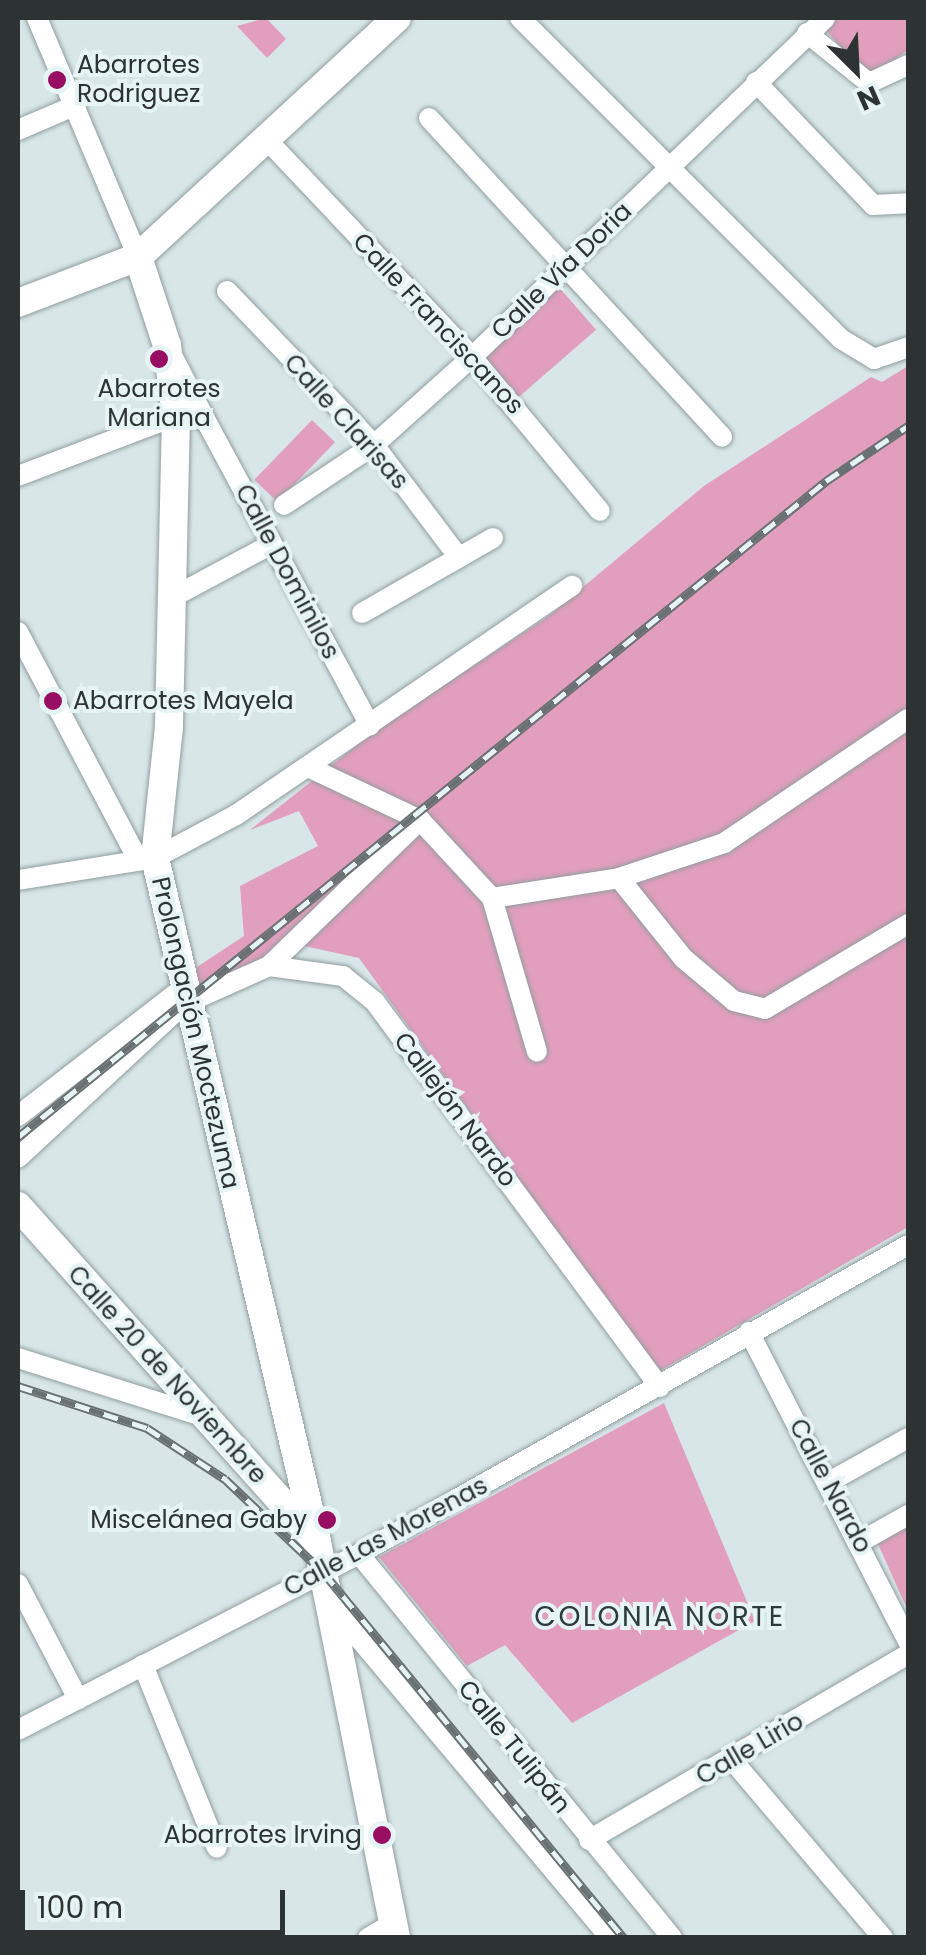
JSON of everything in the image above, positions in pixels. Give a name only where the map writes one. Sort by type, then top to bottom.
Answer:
[{"type":"main road","points":[[18,303],[138,257],[269,142],[397,18]]},
{"type":"main road","name":"Prolongación Moctezuma","points":[[138,257],[167,346],[176,416],[174,597],[146,859],[184,996],[324,1573],[386,1933]]},
{"type":"main road","name":"Calle 20 de Noviembre","points":[[18,1206],[317,1542]]},
{"type":"street","name":"Prolongación Moctezuma","points":[[36,18],[138,257]]},
{"type":"street","points":[[520,18],[841,339],[874,359],[908,348]]},
{"type":"street","name":"Calle Vía Doria","points":[[284,505],[374,446],[825,18]]},
{"type":"street","points":[[808,34],[869,83],[908,65]]},
{"type":"street","points":[[756,82],[873,206],[908,202]]},
{"type":"street","points":[[18,130],[76,105]]},
{"type":"street","points":[[429,118],[722,437]]},
{"type":"street","name":"Calle Franciscanos","points":[[269,142],[472,357],[600,511]]},
{"type":"street","name":"Calle Clarisas","points":[[227,291],[374,446],[458,558]]},
{"type":"street","name":"Calle Dominilos","points":[[167,346],[270,545],[370,725]]},
{"type":"street","points":[[18,476],[176,416],[205,419]]},
{"type":"street","points":[[362,613],[493,538]]},
{"type":"street","points":[[174,597],[270,545]]},
{"type":"street","points":[[18,880],[146,859],[308,767],[572,586]]},
{"type":"street","points":[[18,632],[146,859]]},
{"type":"street","points":[[492,898],[619,878],[724,842],[908,719]]},
{"type":"street","points":[[308,767],[420,820],[492,898],[538,1052]]},
{"type":"street","points":[[18,1116],[184,996],[269,966],[420,820]]},
{"type":"street","points":[[619,878],[683,958],[734,1001],[765,1010],[908,924]]},
{"type":"street","name":"Callejón Nardo","points":[[269,966],[342,976],[375,1002],[660,1387]]},
{"type":"street","points":[[18,1158],[184,996]]},
{"type":"street","name":"Calle Las Morenas","points":[[18,1730],[359,1554],[908,1245]]},
{"type":"street","name":"Calle Nardo","points":[[749,1332],[908,1641]]},
{"type":"street","points":[[18,1358],[202,1416]]},
{"type":"street","points":[[829,1482],[908,1438]]},
{"type":"street","points":[[860,1542],[908,1514]]},
{"type":"street","name":"Calle Tulipán","points":[[359,1554],[672,1938]]},
{"type":"street","points":[[18,1584],[78,1699]]},
{"type":"street","points":[[330,1603],[610,1938]]},
{"type":"street","name":"Calle Lirio","points":[[589,1840],[733,1762],[908,1654]]},
{"type":"street","points":[[144,1665],[217,1848]]},
{"type":"street","points":[[733,1762],[883,1938]]},
{"type":"shaded area","points":[[266,18],[286,39],[267,58],[237,26]]},
{"type":"shaded area","points":[[838,18],[908,18],[908,50],[868,79],[826,30]]},
{"type":"shaded area","points":[[558,286],[596,330],[517,399],[479,355]]},
{"type":"shaded area","points":[[908,366],[908,1227],[658,1372],[359,958],[295,944],[191,997],[194,969],[244,936],[240,886],[318,846],[299,811],[250,830],[380,727],[546,618],[704,486],[871,377],[882,382]]},
{"type":"shaded area","points":[[312,420],[335,442],[277,502],[254,480]]},
{"type":"shaded area","points":[[664,1403],[755,1621],[572,1723],[505,1645],[467,1666],[379,1557]]},
{"type":"shaded area","points":[[908,1525],[908,1611],[878,1544]]},
{"type":"railway","points":[[18,1137],[826,481],[908,426]]},
{"type":"railway","points":[[18,1386],[147,1428],[225,1479],[324,1573],[624,1938]]},
{"type":"place","name":"Abarrotes Rodriguez","points":[[57,80]]},
{"type":"place","name":"Abarrotes Mariana","points":[[159,359]]},
{"type":"place","name":"Abarrotes Mayela","points":[[53,701]]},
{"type":"place","name":"Miscelánea Gaby","points":[[327,1520]]},
{"type":"place","name":"Abarrotes Irving","points":[[382,1835]]},
{"type":"district","name":"COLONIA NORTE","points":[[660,1617]]}]
